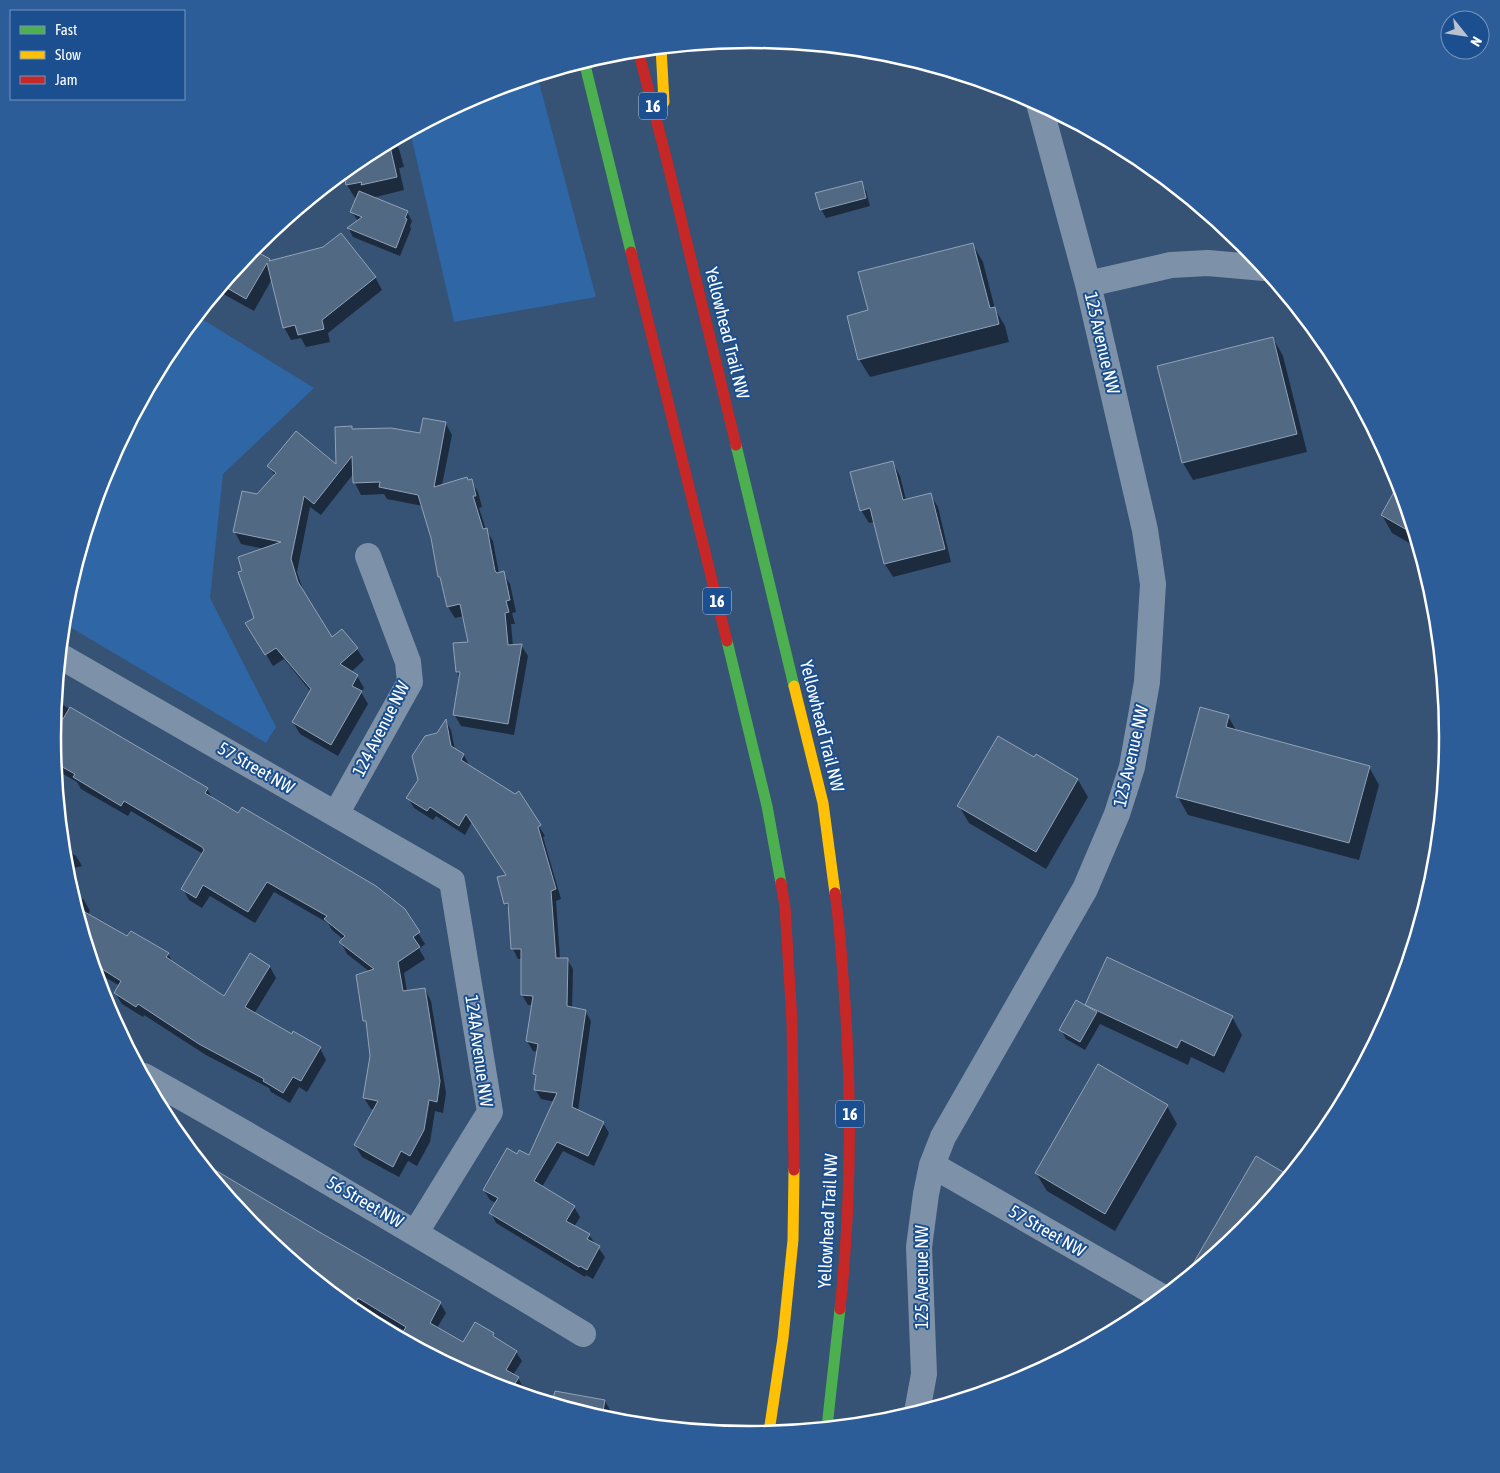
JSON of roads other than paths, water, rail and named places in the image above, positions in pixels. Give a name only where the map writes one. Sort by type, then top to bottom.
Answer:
[{"type":"highway","points":[[661,53],[667,161]]},
{"type":"highway","name":"Yellowhead Trail NW","points":[[640,57],[667,161],[823,802],[838,906],[848,1036],[850,1142],[847,1247],[828,1421]]},
{"type":"highway","name":"Yellowhead Trail NW","points":[[586,68],[767,806],[785,907],[792,1022],[793,1240],[783,1338],[771,1425]]},
{"type":"street","name":"125 Avenue NW","points":[[931,1401],[924,1374],[919,1246],[932,1165],[943,1137],[1084,888],[1117,814],[1132,767],[1147,682],[1152,584],[1145,530],[1088,284],[1041,113]]},
{"type":"street","points":[[1088,284],[1171,265],[1208,263],[1254,267]]},
{"type":"street","name":"124 Avenue NW","points":[[336,814],[410,682],[408,662],[368,556]]},
{"type":"street","name":"57 Street NW","points":[[66,659],[452,881]]},
{"type":"street","name":"124A Avenue NW","points":[[416,1232],[490,1112],[452,881]]},
{"type":"street","name":"56 Street NW","points":[[153,1081],[289,1157],[583,1334]]},
{"type":"street","name":"57 Street NW","points":[[932,1165],[1155,1293]]},
{"type":"street","name":"125 Avenue NW","points":[[918,1404],[924,1374]]}]
